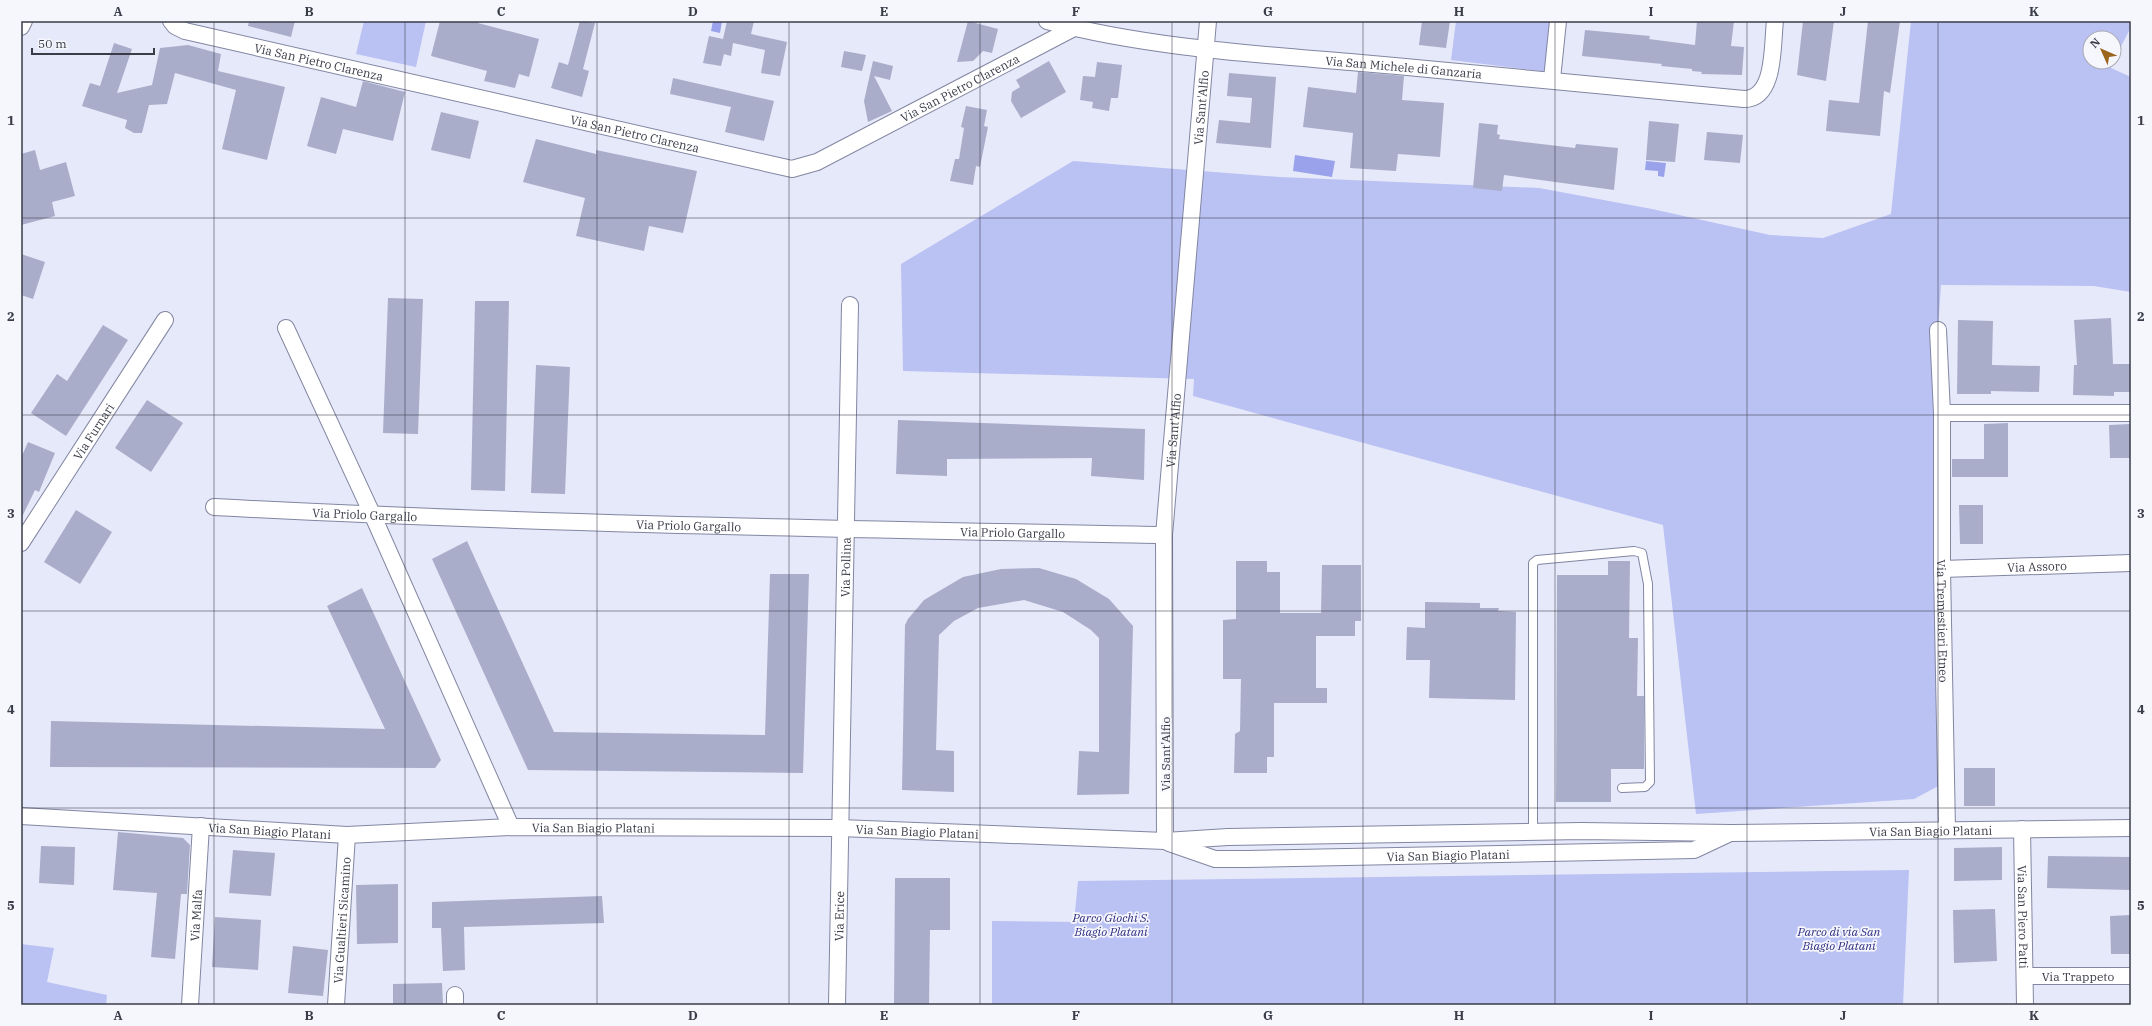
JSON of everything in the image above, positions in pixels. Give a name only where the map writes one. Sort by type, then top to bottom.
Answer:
[{"type":"street","points":[[21,27],[24,21]]},
{"type":"street","name":"Via San Michele di Ganzaria","points":[[1047,21],[1074,28],[1206,49],[1552,79],[1744,99],[1760,94],[1768,81],[1775,21]]},
{"type":"street","name":"Via Sant'Alfio","points":[[1165,841],[1164,535],[1208,21]]},
{"type":"street","points":[[1552,79],[1558,21]]},
{"type":"street","name":"Via San Pietro Clarenza","points":[[171,22],[185,31],[792,169],[806,167],[817,162],[1074,28]]},
{"type":"street","name":"Via Pollina","points":[[840,828],[850,305]]},
{"type":"street","name":"Via Furnari","points":[[21,543],[165,320]]},
{"type":"street","points":[[286,328],[373,516],[511,827]]},
{"type":"street","name":"Via Tremestieri Etneo","points":[[1938,330],[1942,413],[1942,569],[1947,830]]},
{"type":"street","points":[[1942,413],[2131,413]]},
{"type":"street","name":"Via Priolo Gargallo","points":[[214,507],[373,516],[846,529],[1164,535]]},
{"type":"street","name":"Via Assoro","points":[[1942,569],[2131,563]]},
{"type":"street","name":"Via San Biagio Platani","points":[[21,816],[347,835],[511,827],[840,828],[1165,841],[1228,837],[1533,832],[1731,833],[2131,828]]},
{"type":"street","name":"Via Malfa","points":[[190,1005],[201,826]]},
{"type":"street","name":"Via Erice","points":[[837,1005],[840,828]]},
{"type":"street","name":"Via San Piero Patti","points":[[2022,829],[2025,1005]]},
{"type":"street","name":"Via San Biagio Platani","points":[[1165,841],[1215,859],[1230,859],[1694,850],[1731,833]]},
{"type":"street","name":"Via Gualtieri Sicamino","points":[[336,1005],[347,835]]},
{"type":"street","points":[[1228,837],[1230,859]]},
{"type":"street","name":"Via Trappeto","points":[[2025,976],[2131,976]]},
{"type":"lane","points":[[1533,832],[1533,563],[1537,560],[1634,552],[1642,553],[1648,584],[1650,782],[1645,787],[1622,788]]},
{"type":"green space","points":[[364,21],[426,21],[416,67],[356,54]]},
{"type":"green space","points":[[1456,21],[1554,21],[1549,72],[1451,60]]},
{"type":"green space","points":[[1911,21],[2131,21],[2131,27],[2122,44],[2122,30],[2082,30],[2082,70],[2115,70],[2131,77],[2131,292],[2094,286],[1941,285],[1938,330],[1946,782],[1914,799],[1696,814],[1663,525],[1193,396],[1194,379],[903,371],[901,264],[1073,161],[1280,177],[1539,188],[1652,209],[1770,235],[1823,238],[1891,214]]},
{"type":"green space","name":"Parco di via San Biagio Platani","points":[[1909,870],[1903,1005],[992,1005],[992,921],[1074,922],[1078,881]]},
{"type":"green space","points":[[21,944],[54,948],[47,982],[107,995],[106,1005],[21,1005]]},
{"type":"shaded area","points":[[713,21],[722,21],[720,33],[711,31]]},
{"type":"shaded area","points":[[1295,155],[1335,161],[1332,177],[1293,171]]},
{"type":"shaded area","points":[[1646,161],[1666,163],[1664,177],[1658,176],[1658,171],[1645,170]]},
{"type":"building","points":[[249,21],[295,21],[291,37],[248,26]]},
{"type":"building","points":[[440,21],[478,21],[478,23],[539,39],[529,77],[519,74],[515,88],[484,81],[487,71],[431,56]]},
{"type":"building","points":[[580,21],[595,23],[583,69],[589,71],[582,97],[551,88],[559,62],[568,65]]},
{"type":"building","points":[[727,21],[754,21],[751,34],[787,42],[780,76],[761,73],[765,50],[733,43],[731,56],[724,54],[721,66],[703,63],[709,36],[723,39]]},
{"type":"building","points":[[968,21],[998,29],[992,53],[983,51],[973,61],[957,62]]},
{"type":"building","points":[[1422,21],[1450,21],[1446,48],[1419,45]]},
{"type":"building","points":[[1697,21],[1734,21],[1731,46],[1744,47],[1742,75],[1701,74],[1702,72],[1692,71],[1692,69],[1661,66],[1662,64],[1582,56],[1585,30],[1650,36],[1649,39],[1695,45]]},
{"type":"building","points":[[1803,21],[1834,21],[1826,81],[1797,75]]},
{"type":"building","points":[[1868,21],[1900,21],[1890,93],[1884,91],[1880,136],[1826,131],[1829,100],[1859,103]]},
{"type":"building","points":[[114,43],[132,49],[117,93],[152,85],[160,48],[188,45],[221,54],[218,71],[285,87],[267,160],[222,149],[236,90],[175,73],[167,104],[149,105],[142,133],[134,133],[125,128],[127,120],[82,106],[90,83],[100,86]]},
{"type":"building","points":[[844,51],[866,55],[862,71],[841,67]]},
{"type":"building","points":[[873,61],[893,66],[890,80],[874,76],[892,111],[868,122],[864,101]]},
{"type":"building","points":[[1049,61],[1066,92],[1021,118],[1011,101],[1012,92],[1020,87],[1016,80]]},
{"type":"building","points":[[1097,62],[1122,65],[1118,98],[1111,98],[1109,111],[1092,108],[1093,102],[1080,100],[1083,76],[1095,77]]},
{"type":"building","points":[[1358,72],[1404,76],[1402,100],[1444,103],[1440,157],[1398,154],[1396,171],[1350,168],[1353,133],[1303,127],[1308,87],[1356,93]]},
{"type":"building","points":[[1229,73],[1276,77],[1271,148],[1216,143],[1219,120],[1250,123],[1252,98],[1227,96]]},
{"type":"building","points":[[673,78],[774,101],[764,141],[725,132],[731,107],[670,94]]},
{"type":"building","points":[[363,81],[405,92],[393,141],[343,129],[336,154],[307,146],[321,97],[356,107]]},
{"type":"building","points":[[966,106],[987,110],[984,126],[988,127],[980,167],[976,166],[973,185],[950,181],[955,159],[959,159],[964,128],[961,127]]},
{"type":"building","points":[[441,112],[479,121],[470,159],[431,150]]},
{"type":"building","points":[[1649,121],[1679,124],[1675,162],[1646,160]]},
{"type":"building","points":[[1479,123],[1498,125],[1497,134],[1500,135],[1499,139],[1575,148],[1576,144],[1618,148],[1614,190],[1504,175],[1502,191],[1473,188]]},
{"type":"building","points":[[1707,132],[1743,135],[1740,163],[1704,160]]},
{"type":"building","points":[[536,139],[596,154],[596,150],[697,171],[683,233],[649,226],[644,251],[576,236],[585,198],[523,182]]},
{"type":"building","points":[[35,150],[40,170],[66,162],[75,196],[52,202],[55,216],[21,225],[21,154]]},
{"type":"building","points":[[21,254],[45,262],[33,299],[21,295]]},
{"type":"building","points":[[388,298],[423,299],[418,434],[383,433]]},
{"type":"building","points":[[475,301],[509,301],[505,491],[471,490]]},
{"type":"building","points":[[2111,318],[2113,364],[2131,364],[2131,392],[2114,392],[2114,396],[2073,395],[2074,365],[2077,365],[2074,320]]},
{"type":"building","points":[[1958,320],[1993,321],[1992,365],[2040,366],[2039,392],[1991,391],[1991,394],[1957,394]]},
{"type":"building","points":[[103,325],[128,340],[66,436],[31,413],[57,374],[67,381]]},
{"type":"building","points":[[536,365],[570,367],[565,494],[531,493]]},
{"type":"building","points":[[147,400],[183,423],[151,472],[115,448]]},
{"type":"building","points":[[898,420],[1145,429],[1144,480],[1091,476],[1092,458],[947,459],[947,476],[896,474]]},
{"type":"building","points":[[2008,423],[2008,477],[1952,477],[1952,459],[1984,459],[1984,424]]},
{"type":"building","points":[[2130,424],[2131,458],[2110,458],[2109,425]]},
{"type":"building","points":[[28,442],[55,453],[39,492],[35,490],[21,519],[21,458]]},
{"type":"building","points":[[1959,505],[1983,505],[1983,544],[1960,544]]},
{"type":"building","points":[[76,510],[112,532],[80,584],[44,562]]},
{"type":"building","points":[[467,541],[554,732],[765,735],[770,574],[809,574],[803,773],[528,770],[432,559]]},
{"type":"building","points":[[1236,561],[1267,561],[1267,572],[1280,572],[1280,613],[1321,613],[1322,565],[1361,565],[1361,621],[1355,621],[1355,636],[1316,636],[1316,688],[1327,688],[1327,703],[1274,703],[1274,757],[1267,757],[1267,773],[1234,773],[1235,734],[1240,731],[1241,679],[1223,679],[1223,620],[1236,619]]},
{"type":"building","points":[[1608,561],[1630,561],[1629,638],[1638,638],[1637,696],[1644,696],[1644,769],[1611,769],[1611,802],[1556,802],[1557,575],[1608,575]]},
{"type":"building","points":[[1039,568],[1076,579],[1109,599],[1133,626],[1129,794],[1077,795],[1079,751],[1099,752],[1099,638],[1091,630],[1063,612],[1024,600],[978,608],[954,621],[939,635],[936,750],[954,751],[954,792],[902,790],[905,625],[908,619],[924,600],[963,577],[1001,569]]},
{"type":"building","points":[[362,588],[441,760],[435,768],[50,767],[51,721],[385,729],[327,606]]},
{"type":"building","points":[[1425,602],[1480,603],[1480,608],[1499,608],[1498,611],[1516,612],[1515,700],[1429,698],[1430,660],[1406,660],[1407,627],[1425,628]]},
{"type":"building","points":[[1964,768],[1995,768],[1995,806],[1964,806]]},
{"type":"building","points":[[118,832],[183,838],[190,845],[187,894],[181,894],[175,959],[151,957],[157,893],[113,890]]},
{"type":"building","points":[[41,846],[75,847],[74,885],[39,883]]},
{"type":"building","points":[[2002,847],[2002,880],[1954,881],[1954,848]]},
{"type":"building","points":[[233,850],[275,853],[271,896],[229,893]]},
{"type":"building","points":[[2048,856],[2131,857],[2131,890],[2047,888]]},
{"type":"building","points":[[895,878],[950,878],[950,930],[930,930],[929,1005],[894,1005]]},
{"type":"building","points":[[398,884],[398,943],[357,944],[356,885]]},
{"type":"building","points":[[602,896],[604,923],[464,927],[465,970],[443,971],[441,928],[432,928],[432,902]]},
{"type":"building","points":[[1995,909],[1997,961],[1954,963],[1953,910]]},
{"type":"building","points":[[2131,915],[2131,954],[2111,954],[2110,916]]},
{"type":"building","points":[[215,917],[261,920],[258,970],[212,967]]},
{"type":"building","points":[[293,946],[328,950],[323,996],[288,993]]},
{"type":"building","points":[[442,983],[443,1005],[393,1005],[393,984]]},
{"type":"park label","name":"Parco Giochi S. Biagio Platani","points":[[1111,924]]}]
